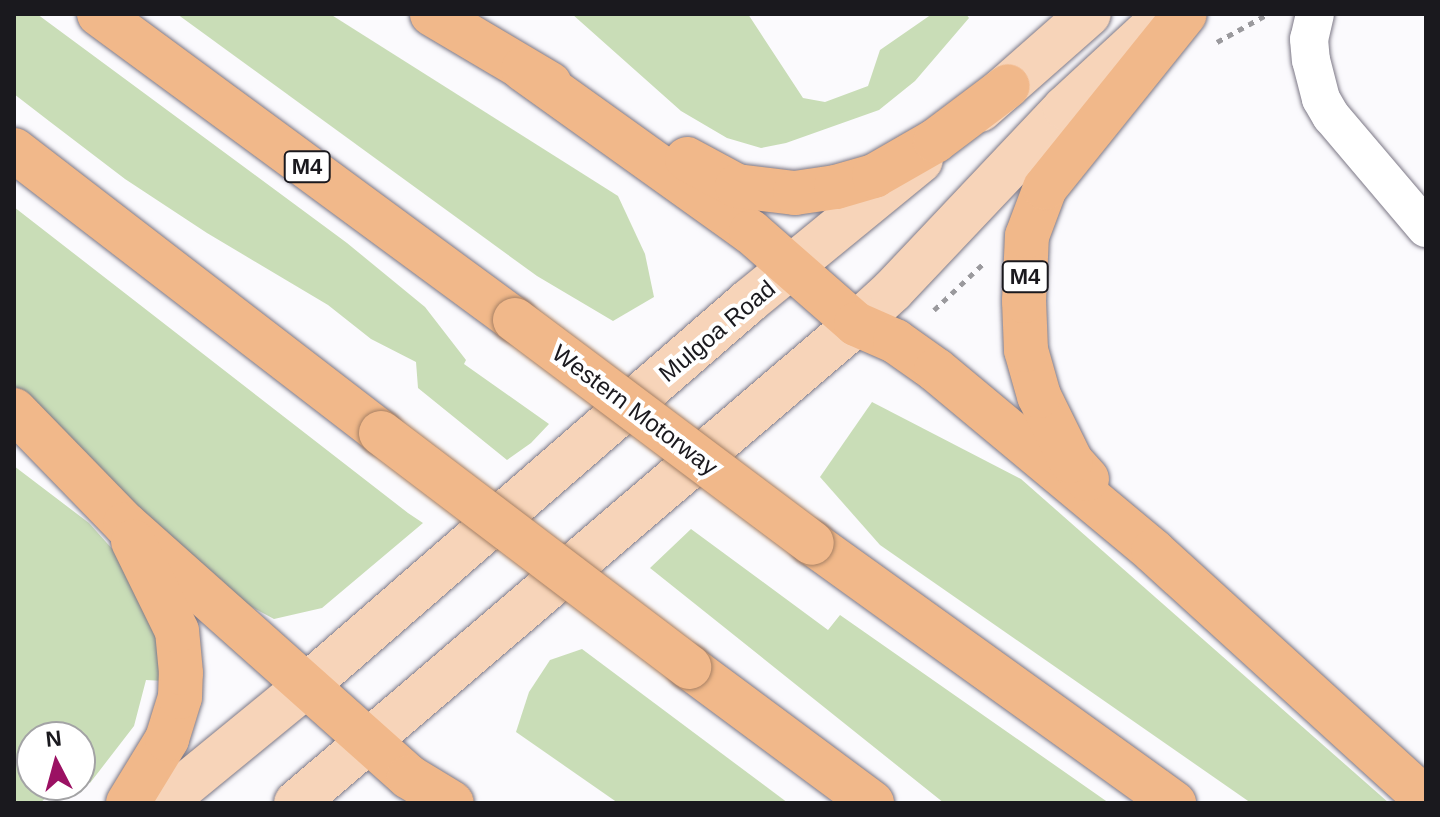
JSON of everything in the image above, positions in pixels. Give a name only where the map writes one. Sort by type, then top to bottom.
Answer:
[{"type":"highway","name":"Western Motorway","points":[[99,14],[812,543],[1174,803]]},
{"type":"highway","points":[[432,14],[523,69],[737,186],[782,192],[836,187],[874,176],[935,141],[1008,86]]},
{"type":"highway","name":"M4","points":[[1153,551],[1071,461],[1039,396],[1026,350],[1027,236],[1045,188],[1185,14]]},
{"type":"highway","points":[[523,69],[751,232],[856,324]]},
{"type":"highway","points":[[14,150],[381,433],[872,803]]},
{"type":"highway","name":"M4","points":[[856,324],[895,341],[936,370],[1153,551],[1426,799]]},
{"type":"highway","points":[[14,410],[125,524],[409,777],[452,803]]},
{"type":"highway","points":[[125,524],[177,631],[181,673],[180,697],[167,739],[128,803]]},
{"type":"main road","name":"Mulgoa Road","points":[[163,803],[307,685],[749,301],[793,268],[1089,14]]},
{"type":"main road","points":[[296,803],[856,324],[902,281],[1065,108],[1167,14]]},
{"type":"street","points":[[1315,14],[1309,39],[1321,99],[1331,116],[1426,228]]},
{"type":"green space","points":[[14,14],[37,14],[347,243],[425,307],[466,360],[464,364],[549,424],[531,443],[507,460],[418,388],[416,362],[371,339],[328,305],[207,233],[125,179],[49,121],[14,94]]},
{"type":"green space","points":[[177,14],[330,14],[618,196],[645,254],[654,297],[613,321],[537,276]]},
{"type":"green space","points":[[572,14],[748,14],[803,98],[825,102],[868,86],[880,50],[932,14],[966,14],[969,18],[915,81],[879,110],[786,143],[761,148],[727,138],[681,111]]},
{"type":"green space","points":[[14,207],[423,523],[322,608],[274,619],[250,606],[171,539],[14,385]]},
{"type":"green space","points":[[872,402],[1021,479],[1389,803],[1251,803],[880,545],[820,477]]},
{"type":"green space","points":[[14,466],[89,523],[152,602],[164,681],[146,680],[134,726],[96,775],[96,721],[16,721],[16,801],[42,801],[14,803]]},
{"type":"green space","points":[[691,529],[828,630],[840,615],[1109,803],[944,803],[650,568]]},
{"type":"green space","points":[[582,649],[788,803],[618,803],[516,732],[529,692],[550,660]]}]
